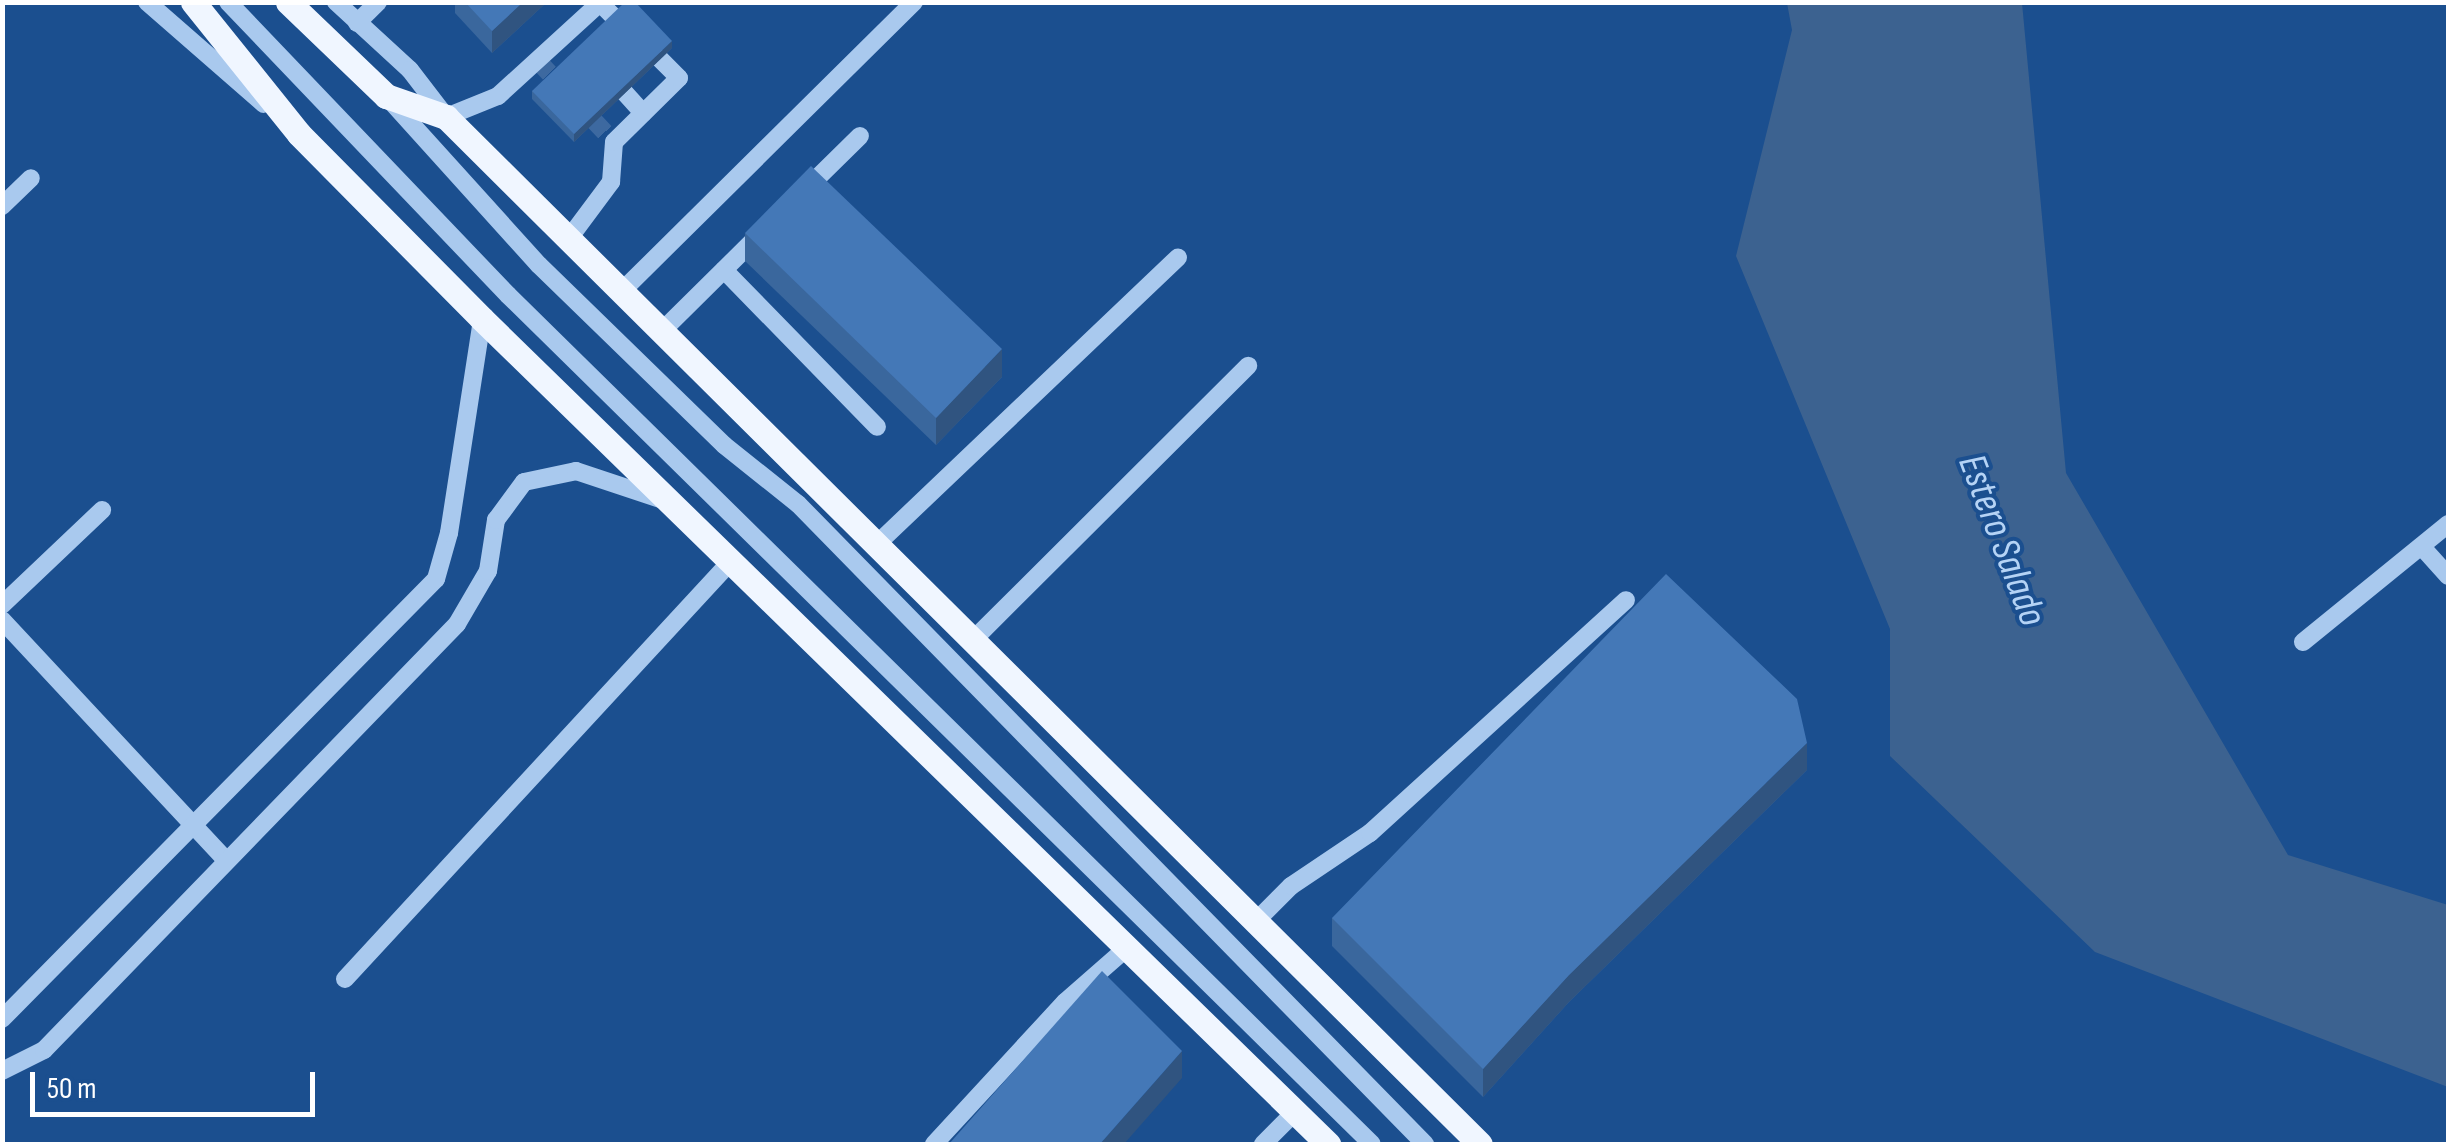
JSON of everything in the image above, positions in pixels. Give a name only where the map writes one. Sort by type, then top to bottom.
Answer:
[{"type":"main road","points":[[193,2],[299,134],[482,319],[1328,1144]]},
{"type":"main road","points":[[288,2],[386,96],[446,117],[1480,1144]]},
{"type":"street","points":[[147,2],[299,134]]},
{"type":"street","points":[[228,2],[508,294],[1372,1144]]},
{"type":"street","points":[[336,2],[410,70],[446,117],[498,96],[600,3],[616,19]]},
{"type":"street","points":[[356,23],[378,2]]},
{"type":"street","points":[[622,292],[914,2]]},
{"type":"street","points":[[568,33],[583,50]]},
{"type":"street","points":[[570,236],[611,182],[614,142],[679,78],[660,59]]},
{"type":"street","points":[[624,93],[643,114]]},
{"type":"street","points":[[386,96],[540,265],[724,445],[824,530],[1425,1144]]},
{"type":"street","points":[[662,331],[860,136]]},
{"type":"street","points":[[2,206],[31,178]]},
{"type":"street","points":[[876,545],[1178,257]]},
{"type":"street","points":[[724,270],[877,426]]},
{"type":"street","points":[[2,1020],[436,580],[482,319]]},
{"type":"street","points":[[972,641],[1248,366]]},
{"type":"street","points":[[2,1072],[44,1050],[224,858],[457,624],[488,570],[496,520],[524,482],[576,471],[670,502]]},
{"type":"street","points":[[2,605],[102,510]]},
{"type":"street","points":[[2303,642],[2448,524]]},
{"type":"street","points":[[2422,546],[2448,576]]},
{"type":"street","points":[[345,979],[732,560]]},
{"type":"street","points":[[1256,922],[1291,886],[1370,833],[1626,600]]},
{"type":"street","points":[[2,620],[224,858]]},
{"type":"street","points":[[934,1144],[1066,1002],[1129,946]]},
{"type":"street","points":[[1262,1144],[1295,1112]]},
{"type":"water","name":"Estero Salado","points":[[1787,3],[2022,3],[2066,473],[2288,855],[2448,905],[2448,1087],[2095,952],[1890,756],[1890,629],[1736,256],[1792,30]]},
{"type":"building","points":[[465,2],[523,2],[492,31]]},
{"type":"building","points":[[625,2],[635,2],[672,41],[574,134],[532,91]]},
{"type":"building","points":[[811,166],[1002,349],[936,418],[745,233]]},
{"type":"building","points":[[1666,574],[1797,699],[1807,743],[1569,975],[1483,1069],[1332,918]]},
{"type":"building","points":[[1102,971],[1182,1051],[1100,1144],[949,1144]]},
{"type":"tunnel","points":[[537,60],[614,142]]}]
